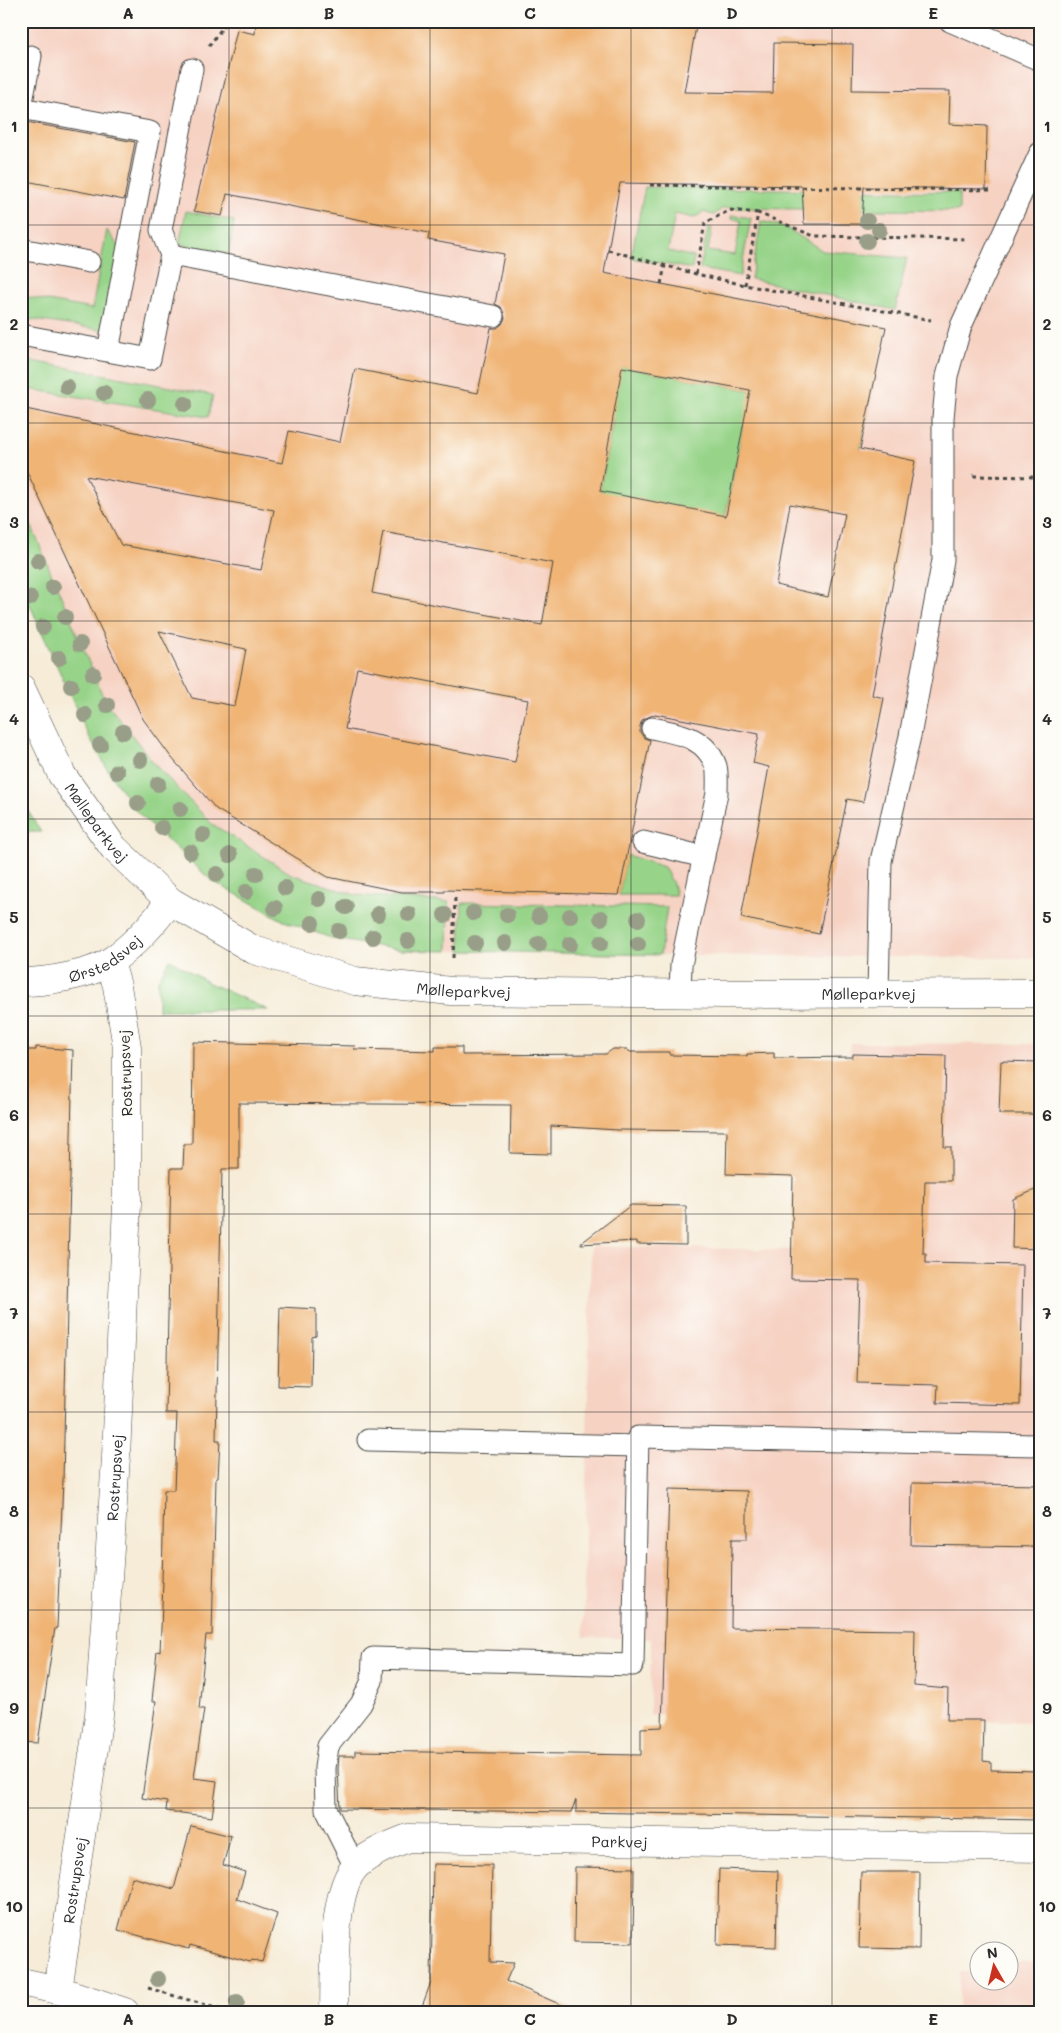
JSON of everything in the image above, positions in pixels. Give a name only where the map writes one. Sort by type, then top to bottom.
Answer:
[{"type":"street","name":"Mølleparkvej","points":[[21,688],[62,775],[113,847],[170,901],[254,950],[355,981],[452,991],[1040,993]]},
{"type":"street","name":"Ørstedsvej","points":[[21,982],[76,976],[110,962],[152,925],[170,901]]},
{"type":"street","name":"Rostrupsvej","points":[[58,1990],[99,1715],[116,1457],[126,1204],[127,1047],[117,986],[110,962]]},
{"type":"street","name":"Parkvej","points":[[334,2012],[338,1921],[344,1889],[356,1867],[377,1850],[408,1838],[1040,1848]]},
{"type":"street","points":[[21,1982],[58,1990],[125,2012]]},
{"type":"lane","points":[[950,21],[1040,60]]},
{"type":"lane","points":[[31,56],[21,107],[150,132],[108,351]]},
{"type":"lane","points":[[21,335],[150,359],[172,256],[161,230],[192,68]]},
{"type":"lane","points":[[878,992],[881,861],[910,736],[943,560],[943,418],[947,376],[961,326],[1040,154]]},
{"type":"lane","points":[[21,249],[89,262]]},
{"type":"lane","points":[[172,256],[493,316]]},
{"type":"lane","points":[[652,728],[692,737],[708,753],[716,767],[717,793],[681,965],[680,993]]},
{"type":"lane","points":[[643,842],[704,857]]},
{"type":"lane","points":[[356,1867],[326,1808],[325,1768],[328,1746],[361,1704],[372,1681],[373,1658],[633,1665],[638,1437],[1040,1445]]},
{"type":"lane","points":[[368,1440],[638,1446]]},
{"type":"path","points":[[650,185],[1022,191]]},
{"type":"path","points":[[696,274],[705,223],[730,210],[758,213],[814,236],[1001,239]]},
{"type":"path","points":[[745,285],[758,213]]},
{"type":"path","points":[[608,250],[745,285],[961,326]]},
{"type":"path","points":[[661,284],[665,266]]},
{"type":"path","points":[[943,475],[1040,477]]},
{"type":"path","points":[[452,991],[455,897]]},
{"type":"shaded area","points":[[21,21],[1040,21],[1040,958],[660,955],[400,950],[334,939],[284,921],[211,880],[137,812],[109,772],[87,733],[21,585]]},
{"type":"shaded area","points":[[850,1043],[1040,1044],[1040,1722],[650,1714],[651,1639],[583,1637],[591,1246],[844,1251]]},
{"type":"shaded area","points":[[1018,1962],[1040,1962],[1040,2012],[958,2012],[960,1972],[968,1972],[968,1990],[1018,1990]]},
{"type":"green space","points":[[645,187],[959,192],[959,211],[723,208],[714,215],[703,212],[694,218],[675,214],[668,251],[694,257],[692,269],[631,258]]},
{"type":"green space","points":[[186,211],[234,221],[229,254],[179,244]]},
{"type":"green space","points":[[732,215],[751,218],[740,276],[700,269],[708,228],[712,228],[708,251],[735,255],[741,221],[731,218]]},
{"type":"green space","points":[[761,221],[785,227],[823,251],[907,258],[895,310],[751,279]]},
{"type":"green space","points":[[107,230],[119,247],[103,330],[21,318],[21,296],[92,309]]},
{"type":"green space","points":[[564,356],[868,412],[861,449],[743,427],[719,548],[600,491],[613,419],[574,411]]},
{"type":"green space","points":[[21,359],[213,395],[208,417],[21,388]]},
{"type":"green space","points":[[21,501],[105,701],[156,766],[212,824],[291,874],[356,895],[449,902],[448,951],[400,950],[334,939],[284,921],[211,880],[137,812],[109,772],[87,733],[21,585]]},
{"type":"green space","points":[[21,800],[41,832],[21,832]]},
{"type":"green space","points":[[627,855],[664,867],[673,884],[676,895],[619,895]]},
{"type":"green space","points":[[462,903],[667,907],[660,955],[460,951]]},
{"type":"green space","points":[[170,959],[207,982],[268,1010],[158,1010],[158,980]]},
{"type":"building","points":[[256,21],[697,21],[684,92],[773,93],[774,43],[853,44],[852,90],[950,91],[949,124],[987,126],[986,189],[864,187],[862,224],[804,224],[802,186],[620,183],[604,273],[886,327],[860,449],[915,461],[872,695],[884,698],[863,802],[847,799],[819,934],[741,918],[769,767],[753,763],[759,734],[655,714],[642,720],[640,732],[644,738],[650,740],[619,895],[445,890],[445,892],[402,892],[328,877],[216,809],[171,757],[143,719],[21,459],[21,408],[282,463],[289,431],[340,442],[355,369],[478,393],[491,328],[497,328],[505,318],[501,307],[495,304],[504,254],[428,240],[429,233],[227,194],[222,216],[194,211],[237,30],[255,34]],"holes":[[[622,367],[750,390],[726,516],[600,491]],[[86,476],[274,510],[261,570],[121,545]],[[790,504],[845,514],[828,597],[776,585]],[[383,532],[553,563],[542,625],[372,593]],[[159,631],[246,649],[235,706],[192,698]],[[357,668],[528,700],[515,762],[345,729]]]},
{"type":"building","points":[[21,121],[135,142],[124,200],[21,180]]},
{"type":"building","points":[[193,1042],[355,1046],[354,1049],[435,1051],[435,1047],[462,1047],[462,1055],[606,1054],[613,1049],[627,1049],[630,1052],[670,1052],[670,1055],[747,1056],[747,1054],[774,1053],[774,1058],[853,1057],[853,1054],[946,1056],[944,1147],[951,1147],[951,1181],[925,1181],[923,1253],[926,1253],[926,1263],[1023,1265],[1020,1405],[937,1403],[938,1385],[857,1383],[860,1280],[791,1279],[793,1176],[726,1174],[727,1131],[618,1130],[551,1126],[551,1154],[510,1153],[511,1105],[239,1103],[239,1169],[222,1169],[216,1440],[220,1440],[218,1478],[216,1478],[212,1635],[206,1635],[199,1709],[204,1709],[194,1778],[217,1781],[212,1817],[166,1811],[167,1802],[142,1798],[156,1701],[152,1701],[157,1651],[160,1652],[164,1490],[174,1490],[177,1413],[166,1413],[171,1168],[183,1168],[184,1144],[192,1144]]},
{"type":"building","points":[[36,1047],[73,1050],[63,1480],[57,1628],[55,1628],[38,1743],[21,1742],[22,1096],[23,1050],[36,1050]]},
{"type":"building","points":[[1001,1061],[1040,1062],[1040,1114],[999,1114]]},
{"type":"building","points":[[1040,1188],[1040,1249],[1012,1248],[1013,1199]]},
{"type":"building","points":[[631,1205],[686,1206],[686,1245],[637,1244],[637,1241],[580,1244]]},
{"type":"building","points":[[280,1307],[316,1309],[316,1336],[312,1337],[311,1387],[278,1386]]},
{"type":"building","points":[[912,1483],[1040,1485],[1040,1547],[911,1545]]},
{"type":"building","points":[[669,1489],[747,1491],[747,1539],[732,1539],[731,1628],[915,1630],[914,1686],[948,1689],[947,1720],[984,1720],[983,1761],[991,1762],[991,1770],[1040,1771],[1040,1820],[576,1812],[576,1800],[571,1812],[340,1809],[339,1756],[355,1756],[355,1751],[641,1755],[641,1728],[662,1727]]},
{"type":"building","points":[[191,1826],[231,1836],[223,1865],[245,1872],[237,1899],[277,1914],[262,1962],[252,1960],[250,1962],[190,1945],[189,1949],[118,1930],[132,1877],[174,1889]]},
{"type":"building","points":[[433,1864],[492,1865],[490,1962],[514,1963],[506,1981],[578,2012],[420,2012],[431,1982]]},
{"type":"building","points":[[575,1867],[634,1868],[633,1943],[574,1942]]},
{"type":"building","points":[[719,1869],[778,1871],[776,1947],[717,1945]]},
{"type":"building","points":[[861,1872],[920,1872],[919,1949],[859,1948]]}]
